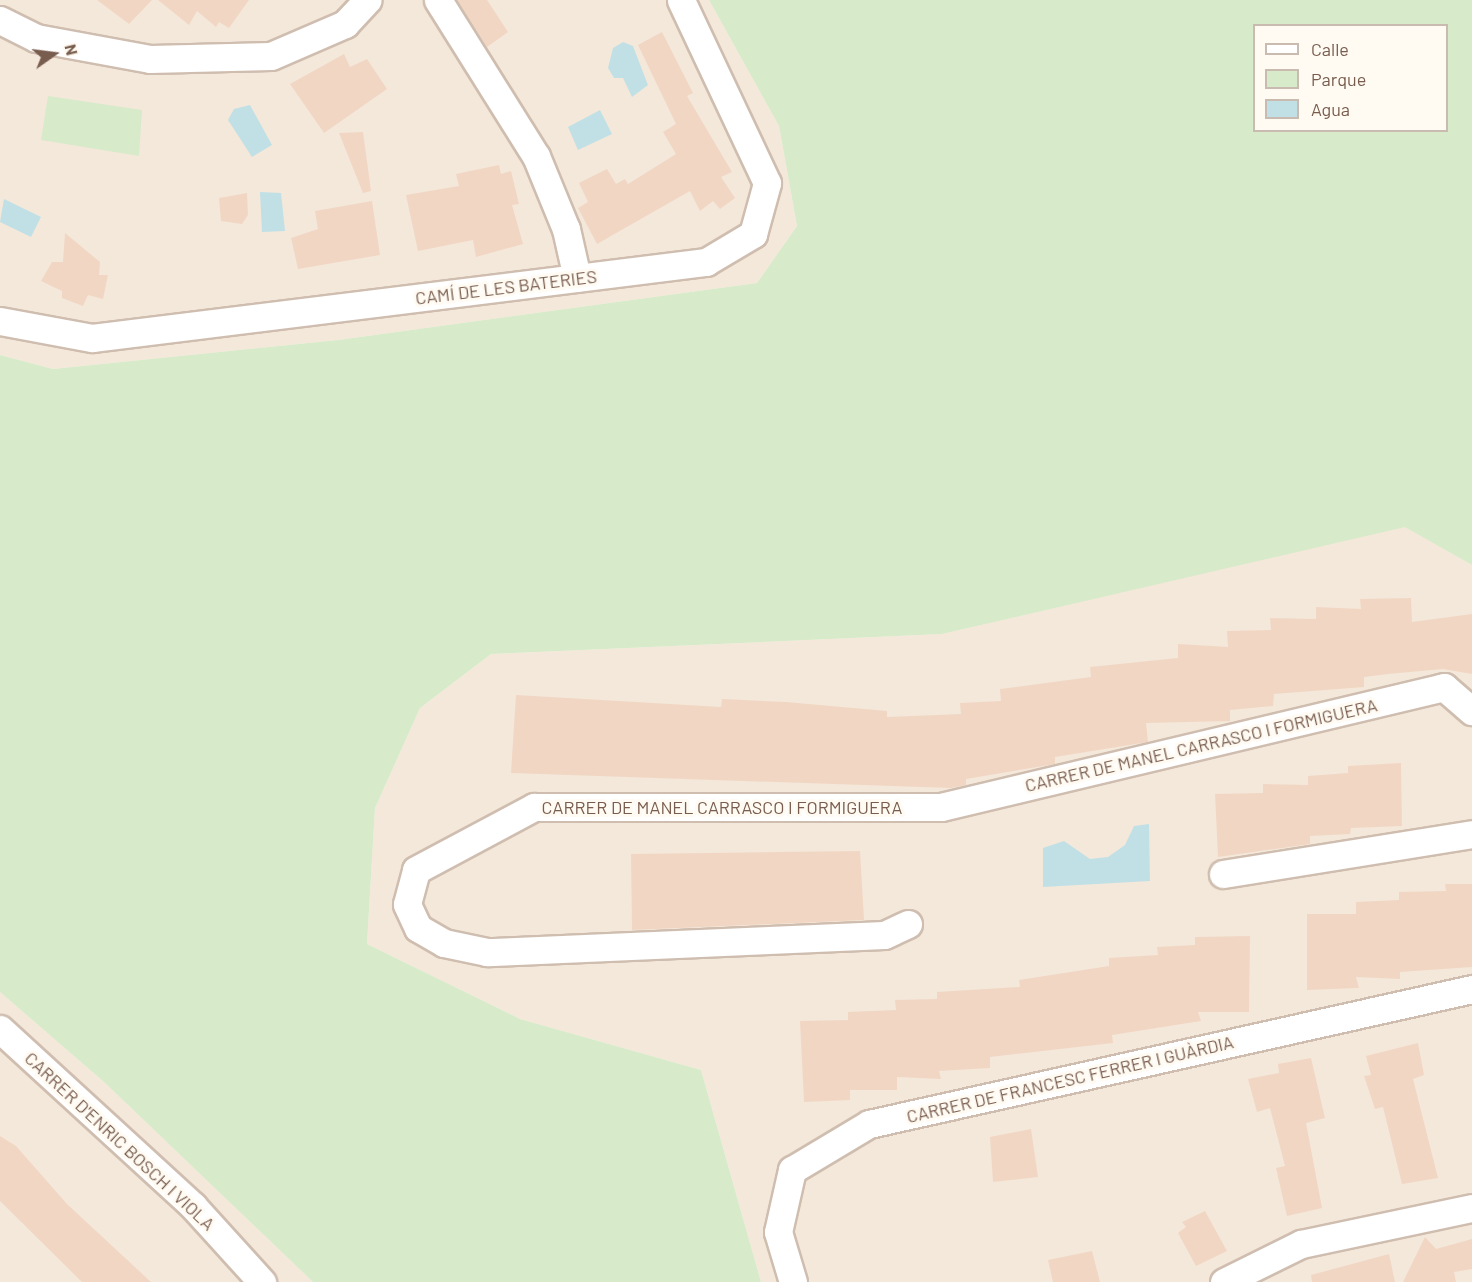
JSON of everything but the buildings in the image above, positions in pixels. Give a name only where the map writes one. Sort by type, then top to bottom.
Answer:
[{"type":"street","points":[[0,20],[36,38],[150,59],[271,57],[345,24],[367,0]]},
{"type":"street","points":[[438,0],[536,156],[566,229],[578,278]]},
{"type":"street","name":"CAMÍ DE LES BATERIES","points":[[0,321],[92,338],[706,262],[753,234],[767,183],[681,0]]},
{"type":"street","name":"CARRER DE MANEL CARRASCO I FORMIGUERA","points":[[908,924],[884,935],[486,952],[435,938],[418,928],[407,904],[416,870],[534,807],[941,807],[1444,687],[1472,711]]},
{"type":"street","points":[[1223,874],[1472,834]]},
{"type":"street","name":"CARRER DE FRANCESC FERRER I GUÀRDIA","points":[[793,1282],[778,1232],[792,1170],[869,1124],[1472,989]]},
{"type":"street","name":"CARRER D'ENRIC BOSCH I VIOLA","points":[[0,1029],[194,1206],[262,1282]]},
{"type":"street","points":[[1224,1282],[1301,1244],[1472,1208]]},
{"type":"shaded area","points":[[0,0],[709,0],[779,126],[797,226],[757,283],[338,340],[53,369],[0,355]]},
{"type":"shaded area","points":[[1405,526],[1472,565],[1472,1282],[761,1282],[701,1070],[520,1019],[367,944],[375,808],[420,708],[491,654],[942,634]]},
{"type":"shaded area","points":[[0,992],[104,1082],[313,1282],[0,1282]]},
{"type":"green space","points":[[709,0],[1472,0],[1472,565],[1405,527],[942,634],[491,654],[420,708],[375,808],[367,944],[520,1019],[701,1070],[761,1282],[313,1282],[104,1082],[0,992],[0,355],[53,369],[338,340],[757,283],[797,226],[779,126]]},
{"type":"green space","points":[[48,96],[142,110],[139,156],[41,140]]},
{"type":"water","points":[[623,42],[633,46],[648,85],[632,97],[623,78],[614,78],[608,68],[613,48]]},
{"type":"water","points":[[250,105],[272,145],[252,157],[228,120],[234,109]]},
{"type":"water","points":[[600,110],[612,134],[578,150],[568,127]]},
{"type":"water","points":[[260,192],[281,193],[285,231],[262,232]]},
{"type":"water","points":[[4,199],[41,217],[31,237],[0,222]]},
{"type":"water","points":[[1149,824],[1150,881],[1043,887],[1043,848],[1064,841],[1090,859],[1108,857],[1125,845],[1134,826]]}]
